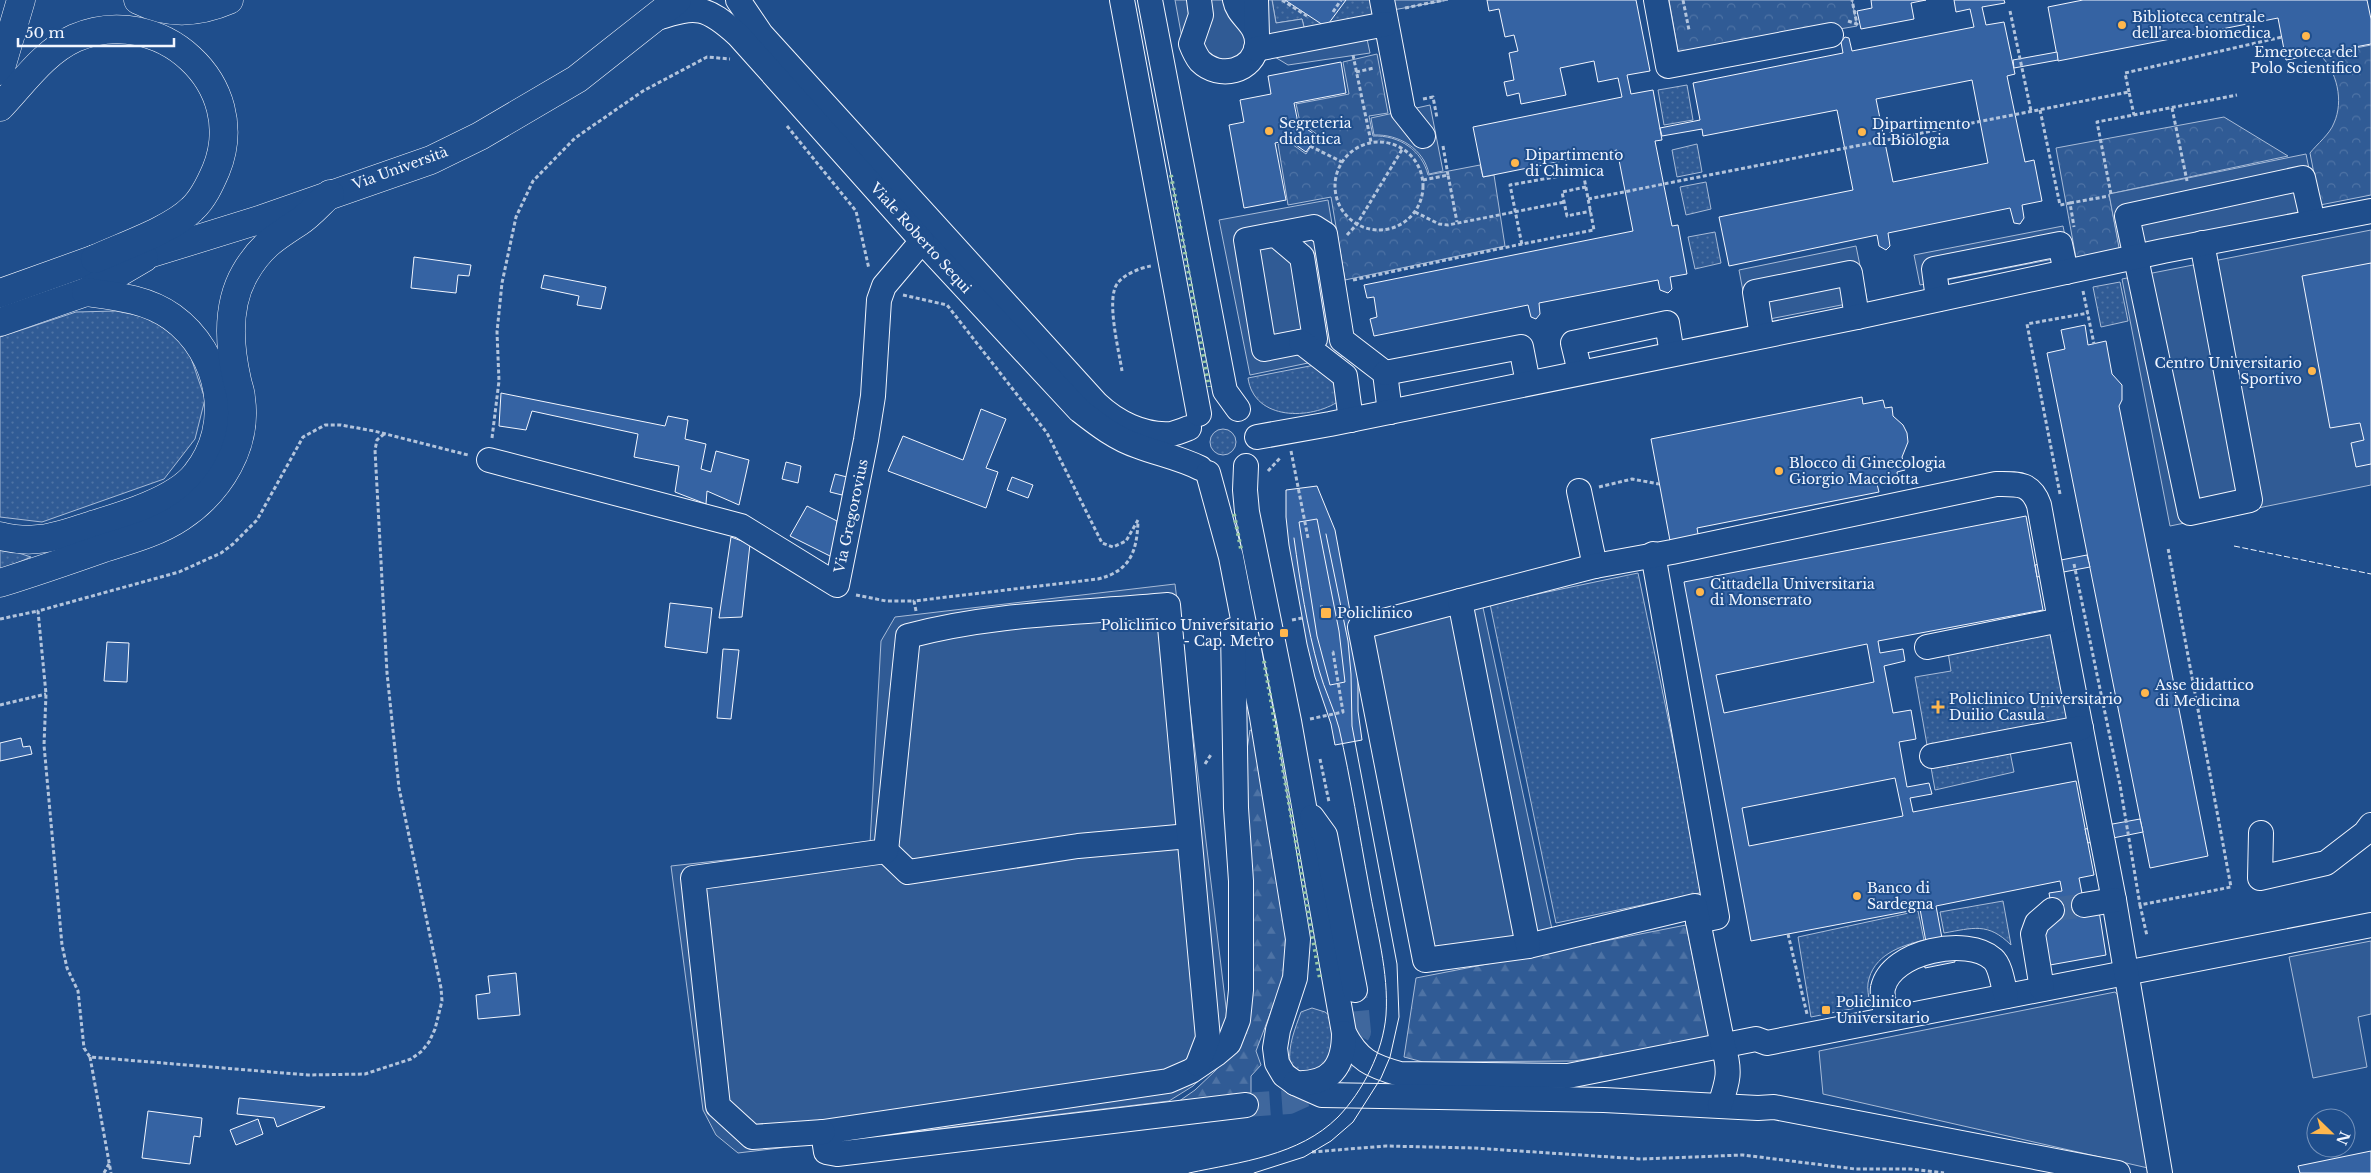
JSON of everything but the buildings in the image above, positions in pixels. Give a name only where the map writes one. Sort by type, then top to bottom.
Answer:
[{"type":"main road","points":[[0,71],[20,0]]},
{"type":"main road","points":[[138,0],[175,12],[190,11],[229,0]]},
{"type":"main road","name":"Via Università","points":[[95,259],[149,254],[262,218],[431,160],[480,136],[577,79],[677,0]]},
{"type":"main road","points":[[0,107],[56,49],[76,38],[98,32],[126,30],[155,35],[174,46],[205,74],[214,88],[224,123],[220,161],[206,191],[194,208],[177,221],[95,259],[0,293]]},
{"type":"main road","points":[[0,583],[139,537],[180,517],[213,488],[233,457],[240,436],[241,397],[232,353],[231,332],[231,312],[237,292],[244,275],[266,245],[280,232],[300,221],[330,194]]},
{"type":"main road","name":"Via Università","points":[[0,322],[79,295],[149,254]]},
{"type":"main road","points":[[0,536],[15,540],[42,540],[108,521],[172,495],[196,475],[209,452],[219,426],[220,399],[213,371],[194,337],[172,317],[141,302],[79,295]]},
{"type":"street","name":"Viale Roberto Sequi","points":[[738,0],[761,34],[1111,418],[1147,431],[1171,434],[1194,421]]},
{"type":"street","points":[[1122,0],[1171,264],[1194,421],[1187,439],[1188,450],[1204,471],[1231,557],[1262,717],[1298,939],[1295,978],[1278,1030],[1275,1048],[1277,1063],[1284,1075],[1295,1083],[1322,1096],[1604,1100],[1774,1107],[2118,1173]]},
{"type":"street","points":[[1150,0],[1225,391],[1254,426],[1257,437],[1253,458],[1246,466],[1228,476],[1218,476],[1204,471]]},
{"type":"street","points":[[1235,0],[1236,8],[1253,26],[1256,42]]},
{"type":"street","points":[[1198,2],[1201,15],[1191,44],[1200,61],[1218,71],[1227,72],[1238,70],[1246,64],[1256,42],[1256,0]]},
{"type":"street","points":[[1656,0],[1668,66],[1831,35]]},
{"type":"street","name":"Viale Roberto Sequi","points":[[653,20],[684,9],[706,11],[720,19],[738,35],[922,241],[1079,410],[1099,426],[1137,446],[1184,461],[1204,471]]},
{"type":"street","points":[[1256,42],[1390,11],[1403,111],[1415,140]]},
{"type":"street","points":[[2202,243],[2250,500],[2190,513],[2127,216],[2303,178],[2313,222]]},
{"type":"street","points":[[1257,437],[1352,420],[1938,299],[2074,278],[2135,257],[2371,211]]},
{"type":"street","points":[[1276,235],[1302,256],[1315,339],[1264,349],[1246,240],[1314,227],[1325,234],[1342,340],[1385,374],[1390,412]]},
{"type":"street","name":"Via Gregorovius","points":[[489,460],[741,526],[837,585],[873,396],[876,320],[879,300],[884,286],[922,241]]},
{"type":"street","points":[[1762,336],[1755,292],[1850,274],[1858,316]]},
{"type":"street","points":[[1580,372],[1573,344],[1668,323],[1672,354]]},
{"type":"street","points":[[1301,342],[1344,376],[1352,420]]},
{"type":"street","points":[[1385,374],[1521,347],[1528,383]]},
{"type":"street","points":[[1194,421],[1218,406],[1238,409]]},
{"type":"street","points":[[1246,466],[1245,490],[1247,512],[1290,721],[1303,806],[1344,1033],[1344,1049],[1339,1062],[1331,1073],[1321,1081],[1295,1083]]},
{"type":"street","points":[[1720,1106],[1728,1079],[1728,1062],[1723,1046],[1695,906],[1528,946],[1425,960],[1360,627],[1595,566],[1910,504],[1996,484],[2012,484],[2028,487],[2035,495],[2114,900],[2160,1173]]},
{"type":"street","points":[[1579,491],[1595,566]]},
{"type":"street","points":[[1654,554],[1717,917],[1698,921]]},
{"type":"street","points":[[886,851],[693,878],[718,1106],[752,1137],[823,1137],[1168,1081],[1191,1071],[1198,1064],[1216,1054],[1228,1044],[1238,1020],[1241,990],[1241,881],[1236,808],[1231,557]]},
{"type":"street","points":[[1460,601],[1528,946]]},
{"type":"street","points":[[886,851],[908,636],[995,619],[1168,605],[1208,1038],[1198,1064]]},
{"type":"street","points":[[1927,647],[2060,620]]},
{"type":"street","points":[[1932,756],[2080,728]]},
{"type":"street","points":[[1303,806],[1325,835],[1355,990]]},
{"type":"street","points":[[2261,833],[2260,878],[2326,863],[2371,826]]},
{"type":"street","points":[[886,851],[908,872],[1078,846],[1189,836]]},
{"type":"street","points":[[2084,906],[2114,900]]},
{"type":"street","points":[[2042,989],[2033,934],[2037,924],[2052,910]]},
{"type":"street","points":[[1344,1033],[1353,1050],[1365,1061],[1380,1069],[1400,1074],[1568,1076],[1756,1039],[1767,1043],[1887,1018],[2371,925]]},
{"type":"street","points":[[1887,1018],[1883,988],[1886,981],[1903,961],[1918,954],[1959,948],[1988,955],[1995,961],[2006,996]]},
{"type":"street","points":[[823,1137],[826,1152],[837,1154],[1246,1105]]},
{"type":"path","points":[[1390,11],[1444,0]]},
{"type":"path","points":[[1684,0],[1689,30]]},
{"type":"path","points":[[2010,11],[2031,111]]},
{"type":"path","points":[[2134,115],[2125,73],[2282,37]]},
{"type":"path","points":[[1353,55],[1371,142]]},
{"type":"path","points":[[0,619],[179,572],[221,553],[233,544],[256,520],[303,437],[325,425],[341,425],[384,434],[489,460],[499,381],[497,332],[502,283],[516,217],[533,181],[574,138],[643,91],[707,57],[732,59]]},
{"type":"path","points":[[1588,199],[2129,92]]},
{"type":"path","points":[[2040,110],[2060,205],[2110,195],[2097,122],[2237,95]]},
{"type":"path","points":[[2172,108],[2191,202]]},
{"type":"path","points":[[782,120],[856,211],[870,270],[900,294],[947,305],[1047,433],[1102,543],[1113,547],[1126,541],[1138,520],[1137,540],[1130,560],[1114,575],[1098,579],[914,602],[886,601],[865,597],[851,593],[837,585]]},
{"type":"path","points":[[1344,239],[1357,224],[1403,148],[1415,140]]},
{"type":"path","points":[[1371,142],[1388,142],[1403,148],[1417,162],[1423,180],[1422,197],[1415,212],[1408,220],[1388,229],[1366,228],[1357,224],[1347,217],[1336,196],[1337,172],[1342,162],[1350,152],[1371,142]]},
{"type":"path","points":[[1310,146],[1342,162]]},
{"type":"path","points":[[1344,282],[1522,245],[1594,230],[1583,172],[1510,185],[1522,245]]},
{"type":"path","points":[[1423,180],[1448,175],[1457,222]]},
{"type":"path","points":[[1586,187],[1562,192],[1567,216],[1591,212]]},
{"type":"path","points":[[1415,212],[1439,224],[1516,212],[1564,202]]},
{"type":"path","points":[[2070,203],[2075,224],[2074,231]]},
{"type":"path","points":[[1122,371],[1112,301],[1116,284],[1125,276],[1143,268],[1171,264]]},
{"type":"path","points":[[2074,278],[2088,313],[2094,344]]},
{"type":"path","points":[[2062,501],[2027,324],[2088,313]]},
{"type":"path","points":[[90,1057],[308,1075],[365,1074],[410,1059],[429,1042],[440,1007],[441,988],[398,778],[387,672],[375,450],[377,440],[384,434]]},
{"type":"path","points":[[1291,448],[1308,538],[1310,537]]},
{"type":"path","points":[[1579,491],[1632,479],[1659,484]]},
{"type":"path","points":[[2140,905],[2231,887],[2168,548]]},
{"type":"path","points":[[2074,560],[2120,785],[2147,936]]},
{"type":"path","points":[[914,602],[921,632]]},
{"type":"path","points":[[38,610],[46,694],[44,745],[62,945],[67,968],[78,991],[84,1048],[90,1057],[111,1173]]},
{"type":"path","points":[[1292,620],[1302,618]]},
{"type":"path","points":[[1320,717],[1343,712],[1333,652],[1331,652]]},
{"type":"path","points":[[0,705],[46,694]]},
{"type":"path","points":[[1184,778],[1198,776],[1217,744]]},
{"type":"path","points":[[1788,934],[1811,1034]]},
{"type":"path","points":[[1312,1152],[1386,1146],[1474,1148],[1641,1159],[1742,1155],[1855,1169],[1910,1169],[1944,1173]]},
{"type":"path","points":[[104,1173],[109,1163]]},
{"type":"green space","points":[[1272,0],[1373,0],[1376,18],[1305,31],[1302,19],[1276,23]]},
{"type":"green space","points":[[1669,0],[1852,0],[1857,26],[1679,57]]},
{"type":"green space","points":[[2371,45],[2371,195],[2320,205],[2310,153],[2332,127],[2337,114],[2338,96],[2335,78],[2331,69],[2320,55]]},
{"type":"green space","points":[[1377,54],[1388,113],[1369,116],[1373,136],[1392,138],[1408,146],[1421,158],[1428,175],[1480,165],[1483,177],[1494,175],[1505,246],[1345,280],[1331,197],[1288,205],[1278,144],[1289,142],[1306,154],[1318,135],[1300,122],[1296,104],[1349,94],[1343,62]]},
{"type":"green space","points":[[1687,85],[1693,120],[1664,125],[1658,90]]},
{"type":"green space","points":[[2224,117],[2288,156],[2109,194],[2120,251],[2076,258],[2056,148]]},
{"type":"green space","points":[[1697,144],[1702,172],[1677,177],[1672,150]]},
{"type":"green space","points":[[1706,182],[1711,209],[1686,215],[1680,187]]},
{"type":"green space","points":[[1715,232],[1721,263],[1695,269],[1688,237]]},
{"type":"green space","points":[[2120,282],[2128,321],[2101,327],[2093,287]]},
{"type":"green space","points":[[116,311],[150,318],[187,346],[205,399],[195,439],[164,479],[42,522],[0,517],[0,337],[76,312]]},
{"type":"green space","points":[[1320,364],[1336,374],[1339,401],[1327,407],[1314,411],[1285,413],[1272,409],[1261,402],[1252,392],[1248,378]]},
{"type":"green space","points":[[1223,429],[1232,433],[1236,442],[1232,451],[1223,455],[1214,451],[1210,442],[1214,433]]},
{"type":"green space","points":[[0,547],[31,557],[0,570]]},
{"type":"green space","points":[[1638,573],[1704,892],[1556,923],[1490,604]]},
{"type":"green space","points":[[2055,633],[2070,721],[2009,747],[2014,772],[1935,790],[1915,677],[1951,671],[1948,652]]},
{"type":"green space","points":[[1250,730],[1264,736],[1289,964],[1256,1051],[1261,1065],[1251,1076],[1251,1093],[1175,1104],[1195,1090],[1215,1071],[1233,1049],[1246,756]]},
{"type":"green space","points":[[2003,901],[2011,945],[1995,933],[1980,928],[1944,933],[1940,912]]},
{"type":"green space","points":[[1918,911],[1924,940],[1906,945],[1889,953],[1875,965],[1868,983],[1869,1002],[1861,1007],[1811,1017],[1798,937]]},
{"type":"green space","points":[[1686,925],[1710,1039],[1574,1061],[1423,1062],[1404,1057],[1416,978]]},
{"type":"green space","points":[[1312,1008],[1325,1012],[1334,1019],[1337,1046],[1328,1065],[1302,1073],[1290,1063],[1292,1037],[1301,1012]]},
{"type":"shaded area","points":[[1175,0],[1272,0],[1276,23],[1302,19],[1305,31],[1363,20],[1370,53],[1288,65],[1270,54],[1252,72],[1184,49]]},
{"type":"shaded area","points":[[1391,0],[1448,0],[1393,10]]},
{"type":"shaded area","points":[[1430,105],[1443,171],[1429,174],[1422,157],[1409,145],[1392,137],[1374,135],[1371,118]]},
{"type":"shaded area","points":[[2306,154],[2318,213],[2120,253],[2109,194]]},
{"type":"shaded area","points":[[1328,200],[1350,332],[1366,351],[1250,375],[1219,220]]},
{"type":"shaded area","points":[[2063,226],[2069,256],[1920,285],[1914,255]]},
{"type":"shaded area","points":[[2371,230],[2371,485],[2170,526],[2122,279]]},
{"type":"shaded area","points":[[1856,246],[1867,300],[1749,323],[1739,270]]},
{"type":"shaded area","points":[[1175,584],[1229,1032],[1213,1067],[1193,1086],[1169,1101],[738,1153],[716,1135],[703,1110],[671,866],[870,844],[881,641],[895,617]]},
{"type":"shaded area","points":[[1479,589],[1555,943],[1422,972],[1354,615]]},
{"type":"shaded area","points":[[2371,941],[2371,1014],[2358,1017],[2367,1067],[2313,1078],[2289,957]]},
{"type":"shaded area","points":[[2115,992],[2123,1001],[2148,1168],[1823,1094],[1819,1051]]},
{"type":"tunnel","points":[[2052,910],[2084,905]]},
{"type":"tunnel","points":[[1246,1105],[1289,1102],[1329,1084],[1359,1032],[1355,990]]},
{"type":"tram line","points":[[1254,1173],[1304,1157],[1331,1141],[1353,1122],[1381,1078],[1390,1057],[1399,1017],[1397,964],[1352,726],[1348,641],[1326,534]]},
{"type":"tram line","points":[[1189,1173],[1268,1156],[1305,1141],[1322,1130],[1338,1117],[1356,1095],[1376,1057],[1384,1029],[1386,983],[1381,950],[1343,748],[1337,721],[1315,654],[1304,604],[1294,538]]},
{"type":"hedge","points":[[1171,175],[1209,387]]},
{"type":"hedge","points":[[1234,514],[1241,549]]},
{"type":"hedge","points":[[1264,661],[1320,979]]},
{"type":"fence","points":[[2234,546],[2371,574]]},
{"type":"place","name":"Biblioteca centrale dell'area biomedica","points":[[2122,25]]},
{"type":"place","name":"Emeroteca del Polo Scientifico","points":[[2306,36]]},
{"type":"place","name":"Segreteria didattica","points":[[1269,131]]},
{"type":"place","name":"Dipartimento di Biologia","points":[[1862,132]]},
{"type":"place","name":"Dipartimento di Chimica","points":[[1515,163]]},
{"type":"place","name":"Centro Universitario Sportivo","points":[[2312,371]]},
{"type":"place","name":"Blocco di Ginecologia Giorgio Macciotta","points":[[1779,471]]},
{"type":"place","name":"Cittadella Universitaria di Monserrato","points":[[1700,592]]},
{"type":"place","name":"Policlinico","points":[[1326,613]]},
{"type":"place","name":"Policlinico Universitario - Cap. Metro","points":[[1284,633]]},
{"type":"place","name":"Asse didattico di Medicina","points":[[2145,693]]},
{"type":"place","name":"Policlinico Universitario Duilio Casula","points":[[1938,707]]},
{"type":"place","name":"Banco di Sardegna","points":[[1857,896]]},
{"type":"place","name":"Policlinico Universitario","points":[[1826,1010]]}]
